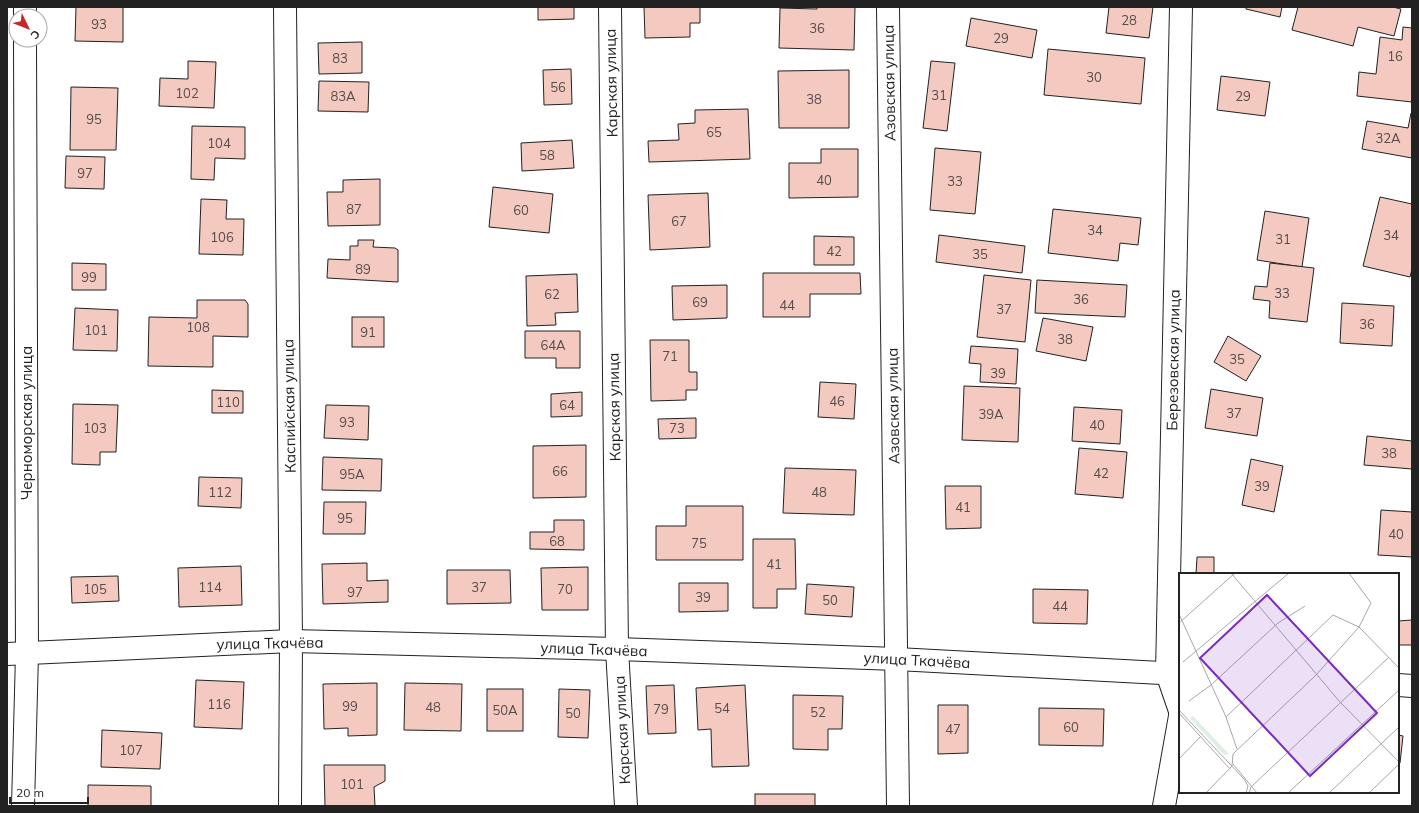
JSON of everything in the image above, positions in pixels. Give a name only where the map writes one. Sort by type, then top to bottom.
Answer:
[{"type":"street","name":"Каспийская улица","points":[[285,7],[291,641],[290,806]]},
{"type":"street","name":"Карская улица","points":[[610,7],[617,649],[626,806]]},
{"type":"street","name":"Азовская улица","points":[[888,7],[898,806]]},
{"type":"street","name":"Березовская улица","points":[[1179,706],[1173,673],[1181,7]]},
{"type":"street","name":"Черноморская улица","points":[[23,806],[17,654],[25,48]]},
{"type":"street","name":"улица Ткачёва","points":[[17,654],[291,641],[617,649],[897,659],[1173,673]]},
{"type":"street","points":[[1399,685],[1412,686]]},
{"type":"street","points":[[1164,806],[1179,722]]},
{"type":"building","points":[[76,7],[123,7],[123,42],[75,41]]},
{"type":"building","points":[[538,7],[574,7],[574,19],[538,20]]},
{"type":"building","points":[[644,7],[700,7],[700,23],[690,23],[690,37],[645,38]]},
{"type":"building","points":[[817,7],[855,7],[854,50],[779,48],[780,8],[817,9]]},
{"type":"building","points":[[1109,7],[1153,7],[1149,38],[1106,33]]},
{"type":"building","points":[[1246,7],[1282,7],[1280,17],[1246,9]]},
{"type":"building","points":[[1298,7],[1393,7],[1401,9],[1394,36],[1358,27],[1353,46],[1292,30]]},
{"type":"building","points":[[971,18],[1037,30],[1032,58],[966,46]]},
{"type":"building","points":[[1403,27],[1412,28],[1412,102],[1357,96],[1359,72],[1376,74],[1380,37],[1402,40]]},
{"type":"building","points":[[362,42],[362,73],[319,74],[318,43]]},
{"type":"building","points":[[1048,49],[1145,58],[1141,104],[1044,95]]},
{"type":"building","points":[[188,61],[216,62],[214,108],[159,106],[160,78],[188,79]]},
{"type":"building","points":[[931,61],[955,63],[947,131],[923,128]]},
{"type":"building","points":[[571,69],[572,104],[544,105],[543,70]]},
{"type":"building","points":[[849,70],[849,128],[779,128],[778,71]]},
{"type":"building","points":[[1221,76],[1270,82],[1265,116],[1217,110]]},
{"type":"building","points":[[319,81],[369,82],[368,112],[318,111]]},
{"type":"building","points":[[71,87],[118,88],[116,150],[70,150]]},
{"type":"building","points":[[748,109],[750,159],[649,162],[648,141],[679,140],[678,124],[695,123],[695,110]]},
{"type":"building","points":[[1411,113],[1412,158],[1362,149],[1367,121],[1408,128]]},
{"type":"building","points":[[192,126],[245,127],[245,159],[215,158],[214,180],[191,179]]},
{"type":"building","points":[[572,140],[574,168],[522,171],[521,143]]},
{"type":"building","points":[[935,148],[981,152],[975,214],[930,210]]},
{"type":"building","points":[[821,149],[858,149],[858,197],[789,198],[789,163],[821,163]]},
{"type":"building","points":[[66,156],[105,157],[104,189],[65,188]]},
{"type":"building","points":[[380,179],[380,225],[328,226],[327,192],[343,192],[343,180]]},
{"type":"building","points":[[493,187],[553,194],[549,233],[489,227]]},
{"type":"building","points":[[708,193],[710,247],[650,250],[648,195]]},
{"type":"building","points":[[1380,197],[1412,204],[1412,269],[1410,277],[1363,266]]},
{"type":"building","points":[[201,199],[227,200],[226,219],[244,219],[243,255],[199,254]]},
{"type":"building","points":[[1053,209],[1141,218],[1138,245],[1120,243],[1118,261],[1048,253]]},
{"type":"building","points":[[1265,211],[1309,218],[1302,267],[1257,260]]},
{"type":"building","points":[[939,235],[1025,246],[1022,273],[936,262]]},
{"type":"building","points":[[814,236],[854,237],[854,265],[814,265]]},
{"type":"building","points":[[358,240],[374,240],[373,247],[395,248],[398,250],[398,282],[327,278],[328,259],[350,260],[350,246],[358,246]]},
{"type":"building","points":[[72,263],[106,264],[106,290],[72,290]]},
{"type":"building","points":[[1270,263],[1314,268],[1307,322],[1269,318],[1270,301],[1253,299],[1255,286],[1267,287]]},
{"type":"building","points":[[763,273],[860,273],[861,294],[810,294],[810,317],[763,317]]},
{"type":"building","points":[[577,274],[578,312],[555,313],[556,325],[527,326],[526,276]]},
{"type":"building","points":[[984,275],[1031,280],[1025,342],[977,337]]},
{"type":"building","points":[[1037,280],[1127,285],[1125,317],[1035,313]]},
{"type":"building","points":[[727,285],[727,318],[673,320],[672,286]]},
{"type":"building","points":[[197,300],[245,300],[248,304],[248,337],[213,336],[213,367],[148,366],[149,317],[197,318]]},
{"type":"building","points":[[1342,303],[1394,306],[1392,346],[1340,343]]},
{"type":"building","points":[[75,308],[118,310],[117,351],[73,350]]},
{"type":"building","points":[[352,317],[384,317],[384,347],[352,347]]},
{"type":"building","points":[[1043,318],[1093,327],[1086,361],[1036,351]]},
{"type":"building","points":[[525,331],[580,331],[580,368],[556,368],[556,358],[525,358]]},
{"type":"building","points":[[1228,336],[1261,356],[1246,381],[1214,362]]},
{"type":"building","points":[[650,340],[689,340],[689,372],[697,372],[697,390],[686,390],[686,400],[651,401]]},
{"type":"building","points":[[971,346],[1018,349],[1016,384],[980,382],[981,364],[969,363]]},
{"type":"building","points":[[820,382],[856,384],[854,419],[818,417]]},
{"type":"building","points":[[964,386],[1020,388],[1018,442],[962,440]]},
{"type":"building","points":[[1211,389],[1263,398],[1257,436],[1205,428]]},
{"type":"building","points":[[212,390],[243,391],[243,413],[212,413]]},
{"type":"building","points":[[582,392],[582,416],[551,417],[551,394]]},
{"type":"building","points":[[73,404],[118,405],[116,452],[100,452],[100,465],[72,464]]},
{"type":"building","points":[[326,405],[369,406],[368,440],[324,438]]},
{"type":"building","points":[[1074,407],[1122,410],[1120,444],[1072,441]]},
{"type":"building","points":[[696,418],[696,438],[659,439],[658,419]]},
{"type":"building","points":[[1367,436],[1412,441],[1412,469],[1364,465]]},
{"type":"building","points":[[586,445],[586,497],[533,498],[533,446]]},
{"type":"building","points":[[1079,448],[1127,452],[1123,498],[1075,494]]},
{"type":"building","points":[[323,457],[382,459],[381,491],[322,490]]},
{"type":"building","points":[[1251,459],[1283,466],[1274,512],[1242,505]]},
{"type":"building","points":[[785,468],[856,470],[854,515],[783,513]]},
{"type":"building","points":[[199,477],[242,478],[241,508],[198,506]]},
{"type":"building","points":[[945,486],[981,486],[981,528],[946,529]]},
{"type":"building","points":[[324,502],[366,502],[365,534],[323,534]]},
{"type":"building","points":[[686,506],[743,506],[743,560],[656,560],[656,526],[686,526]]},
{"type":"building","points":[[1381,510],[1412,512],[1412,557],[1378,555]]},
{"type":"building","points":[[554,520],[584,520],[584,550],[530,549],[530,532],[554,532]]},
{"type":"building","points":[[753,539],[795,539],[796,589],[777,589],[777,608],[753,608]]},
{"type":"building","points":[[1197,557],[1214,557],[1214,573],[1196,573]]},
{"type":"building","points":[[367,563],[367,581],[388,580],[388,602],[323,604],[322,564]]},
{"type":"building","points":[[241,566],[242,605],[179,607],[178,568]]},
{"type":"building","points":[[588,567],[588,610],[542,610],[541,568]]},
{"type":"building","points":[[447,570],[510,570],[511,603],[447,604]]},
{"type":"building","points":[[118,576],[119,601],[72,603],[71,577]]},
{"type":"building","points":[[679,583],[728,583],[728,611],[679,612]]},
{"type":"building","points":[[807,584],[854,587],[852,617],[805,614]]},
{"type":"building","points":[[1033,589],[1088,590],[1087,624],[1033,623]]},
{"type":"building","points":[[1412,620],[1412,645],[1399,645],[1399,621]]},
{"type":"building","points":[[196,680],[244,682],[242,729],[194,727]]},
{"type":"building","points":[[377,683],[377,735],[348,736],[348,728],[324,729],[323,684]]},
{"type":"building","points":[[405,683],[462,684],[461,731],[404,730]]},
{"type":"building","points":[[674,685],[676,733],[648,734],[646,686]]},
{"type":"building","points":[[745,685],[749,766],[712,767],[711,729],[698,730],[696,688]]},
{"type":"building","points":[[487,689],[523,689],[523,731],[487,731]]},
{"type":"building","points":[[559,689],[590,690],[588,738],[558,737]]},
{"type":"building","points":[[793,695],[843,696],[842,729],[828,729],[828,750],[793,749]]},
{"type":"building","points":[[938,705],[968,705],[968,753],[938,754]]},
{"type":"building","points":[[1039,708],[1104,709],[1103,746],[1039,745]]},
{"type":"building","points":[[102,730],[162,733],[160,769],[101,767]]},
{"type":"building","points":[[1399,735],[1403,736],[1399,763]]},
{"type":"building","points":[[324,765],[385,765],[385,781],[374,787],[375,806],[325,806]]},
{"type":"building","points":[[88,785],[151,786],[151,806],[88,806]]},
{"type":"building","points":[[755,794],[815,794],[815,806],[755,806]]}]
